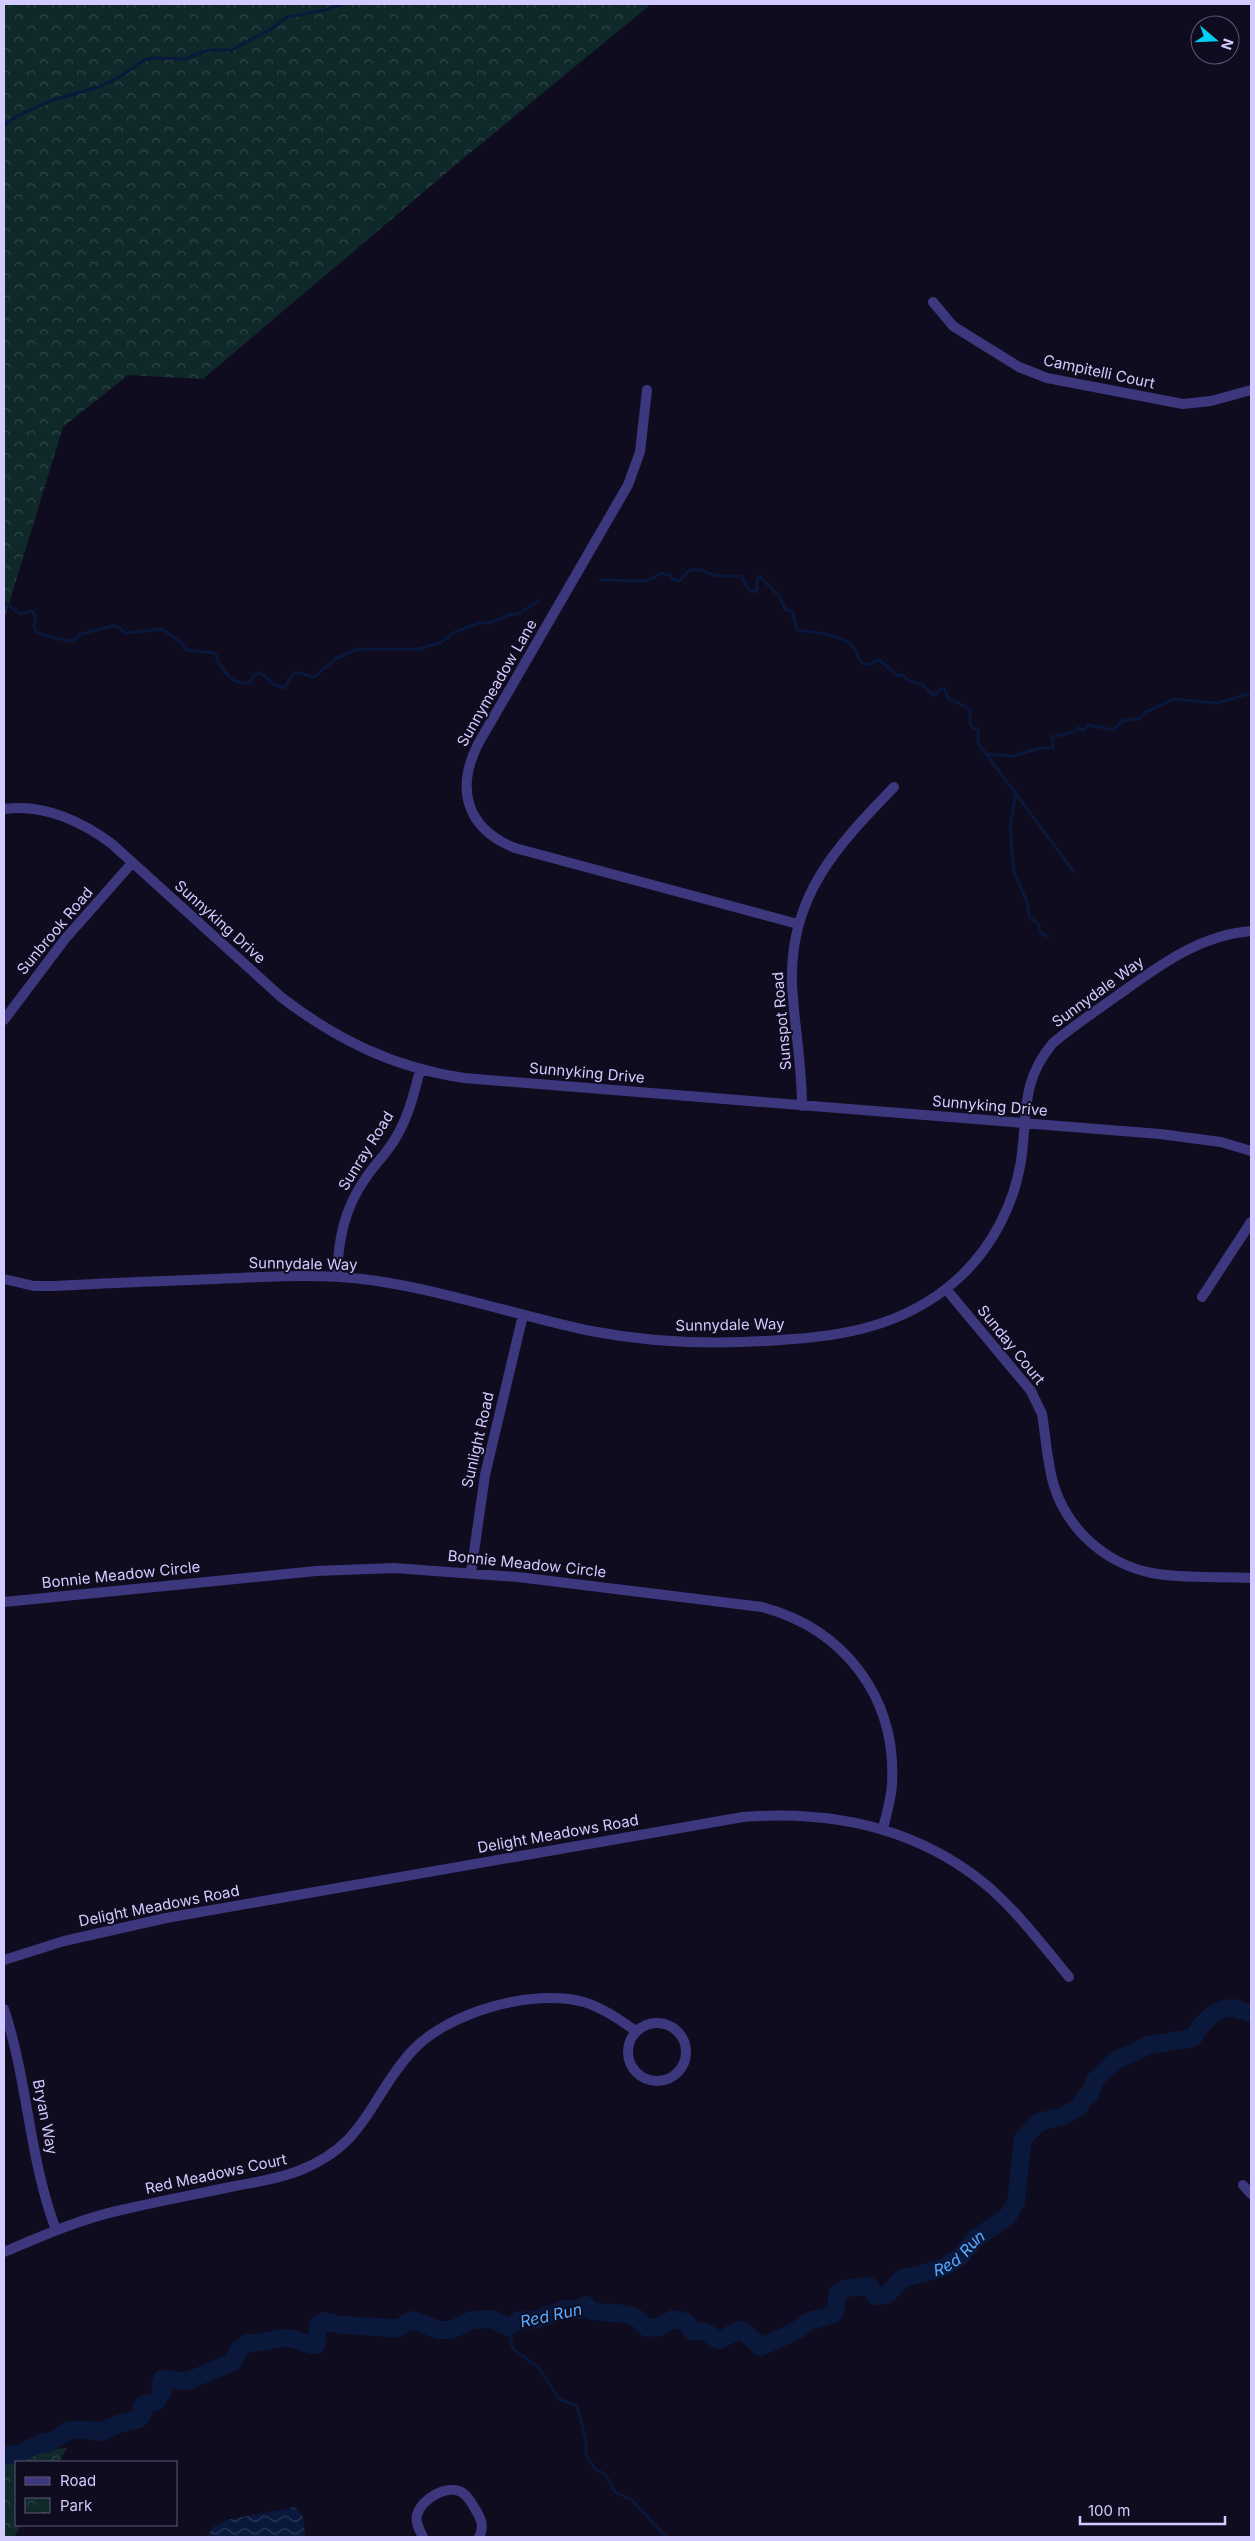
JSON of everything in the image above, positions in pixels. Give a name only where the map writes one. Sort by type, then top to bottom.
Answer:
[{"type":"street","name":"Campitelli Court","points":[[933,302],[953,326],[1019,367],[1047,378],[1183,404],[1211,401],[1251,390]]},
{"type":"street","name":"Sunnymeadow Lane","points":[[647,390],[640,452],[628,486],[474,752],[466,777],[468,799],[476,820],[483,830],[503,843],[515,848],[798,924]]},
{"type":"street","name":"Sunspot Road","points":[[802,1106],[802,1072],[792,984],[793,956],[798,924],[816,883],[836,849],[894,787]]},
{"type":"street","name":"Sunnyking Drive","points":[[4,810],[26,808],[77,822],[112,844],[281,998],[308,1018],[362,1049],[420,1070],[464,1078],[1181,1136],[1220,1142],[1251,1151]]},
{"type":"street","name":"Sunbrook Road","points":[[4,1020],[59,947],[132,863]]},
{"type":"street","name":"Sunnydale Way","points":[[4,1279],[34,1286],[295,1275],[373,1280],[593,1331],[662,1341],[724,1344],[762,1342],[834,1335],[877,1325],[915,1310],[946,1289],[978,1257],[992,1239],[1004,1215],[1021,1161],[1026,1100],[1035,1068],[1042,1056],[1060,1037],[1187,949],[1222,935],[1251,931]]},
{"type":"street","name":"Sunray Road","points":[[337,1277],[337,1250],[346,1214],[365,1179],[396,1138],[406,1116],[420,1070]]},
{"type":"street","points":[[1202,1296],[1251,1222]]},
{"type":"street","name":"Sunday Court","points":[[946,1289],[1031,1391],[1038,1403],[1042,1414],[1054,1485],[1068,1515],[1083,1536],[1115,1559],[1150,1573],[1251,1578]]},
{"type":"street","name":"Sunlight Road","points":[[471,1573],[485,1475],[523,1316]]},
{"type":"street","name":"Bonnie Meadow Circle","points":[[4,1602],[355,1568],[429,1569],[471,1573],[746,1604],[778,1612],[816,1630],[857,1666],[874,1693],[884,1718],[892,1768],[892,1786],[883,1829]]},
{"type":"street","name":"Delight Meadows Road","points":[[4,1960],[64,1941],[166,1918],[743,1816],[809,1815],[833,1817],[883,1829],[922,1845],[974,1876],[1014,1912],[1069,1977]]},
{"type":"street","name":"Red Meadows Court","points":[[4,2252],[56,2230],[119,2210],[276,2178],[315,2164],[332,2153],[359,2129],[400,2066],[422,2041],[450,2021],[473,2013],[536,1998],[570,1999],[603,2010],[636,2031]]},
{"type":"street","name":"Bryan Way","points":[[4,2009],[20,2064],[44,2192],[56,2230]]},
{"type":"street","points":[[653,2023],[662,2023],[677,2031],[682,2039],[686,2054],[678,2072],[661,2081],[652,2081],[642,2077],[634,2070],[628,2051],[630,2040],[636,2031],[653,2023]]},
{"type":"street","points":[[1244,2185],[1251,2194]]},
{"type":"street","points":[[424,2537],[417,2521],[420,2508],[444,2490],[450,2489],[467,2497],[480,2518],[482,2531],[479,2537]]},
{"type":"green space","points":[[4,4],[651,4],[458,163],[203,379],[128,375],[63,427],[4,620]]},
{"type":"green space","points":[[67,2448],[60,2461],[15,2461],[15,2526],[20,2526],[14,2537],[4,2537],[4,2455]]},
{"type":"water","points":[[294,2507],[301,2513],[305,2537],[207,2537],[214,2526],[226,2520]]},
{"type":"waterway","points":[[4,125],[17,116],[53,100],[99,87],[123,75],[144,60],[154,58],[185,59],[207,50],[232,50],[271,29],[287,17],[325,10],[343,4]]},
{"type":"waterway","points":[[601,580],[642,581],[651,579],[661,573],[670,575],[672,579],[679,581],[690,570],[701,570],[716,576],[741,576],[748,589],[754,592],[757,590],[757,579],[760,577],[779,596],[786,610],[792,611],[797,630],[827,634],[848,642],[859,659],[866,665],[879,660],[899,676],[903,675],[909,681],[921,684],[935,695],[939,690],[944,689],[948,698],[970,709],[970,724],[973,728],[978,729],[978,743],[1074,872]]},
{"type":"waterway","points":[[4,602],[20,614],[32,611],[36,617],[34,628],[37,633],[68,641],[74,640],[81,634],[113,626],[117,626],[125,633],[161,629],[181,642],[186,650],[215,653],[224,670],[232,679],[238,682],[250,683],[254,675],[260,673],[275,685],[285,688],[294,673],[315,677],[335,659],[358,649],[418,649],[440,643],[455,632],[479,623],[489,623],[520,613],[538,601]]},
{"type":"waterway","points":[[988,754],[1013,756],[1041,748],[1053,748],[1052,737],[1074,732],[1078,728],[1084,730],[1088,725],[1114,730],[1122,721],[1140,718],[1146,712],[1174,699],[1218,703],[1251,693]]},
{"type":"waterway","points":[[1016,791],[1010,827],[1014,872],[1027,902],[1029,916],[1039,925],[1040,933],[1047,936]]},
{"type":"waterway","name":"Red Run","points":[[4,2456],[18,2454],[43,2442],[47,2444],[68,2431],[79,2429],[101,2432],[118,2424],[139,2419],[143,2414],[142,2407],[144,2404],[156,2402],[163,2391],[160,2385],[162,2379],[188,2381],[233,2362],[238,2350],[247,2343],[288,2338],[316,2345],[318,2325],[323,2321],[343,2325],[398,2328],[412,2320],[439,2330],[451,2330],[472,2320],[491,2319],[508,2327],[517,2321],[538,2319],[565,2309],[579,2310],[586,2305],[589,2310],[632,2316],[647,2328],[660,2327],[673,2319],[686,2322],[692,2331],[706,2332],[718,2340],[742,2330],[761,2347],[798,2330],[809,2321],[832,2315],[836,2310],[837,2294],[847,2288],[869,2286],[876,2296],[887,2295],[901,2279],[940,2269],[960,2257],[975,2239],[1008,2216],[1016,2202],[1023,2139],[1039,2122],[1063,2116],[1079,2107],[1085,2097],[1090,2095],[1095,2080],[1115,2061],[1149,2045],[1193,2038],[1204,2022],[1220,2010],[1233,2008],[1251,2013]]},
{"type":"waterway","points":[[508,2327],[513,2349],[539,2368],[559,2399],[577,2406],[586,2440],[586,2455],[595,2469],[605,2474],[615,2492],[632,2500],[666,2537]]}]
